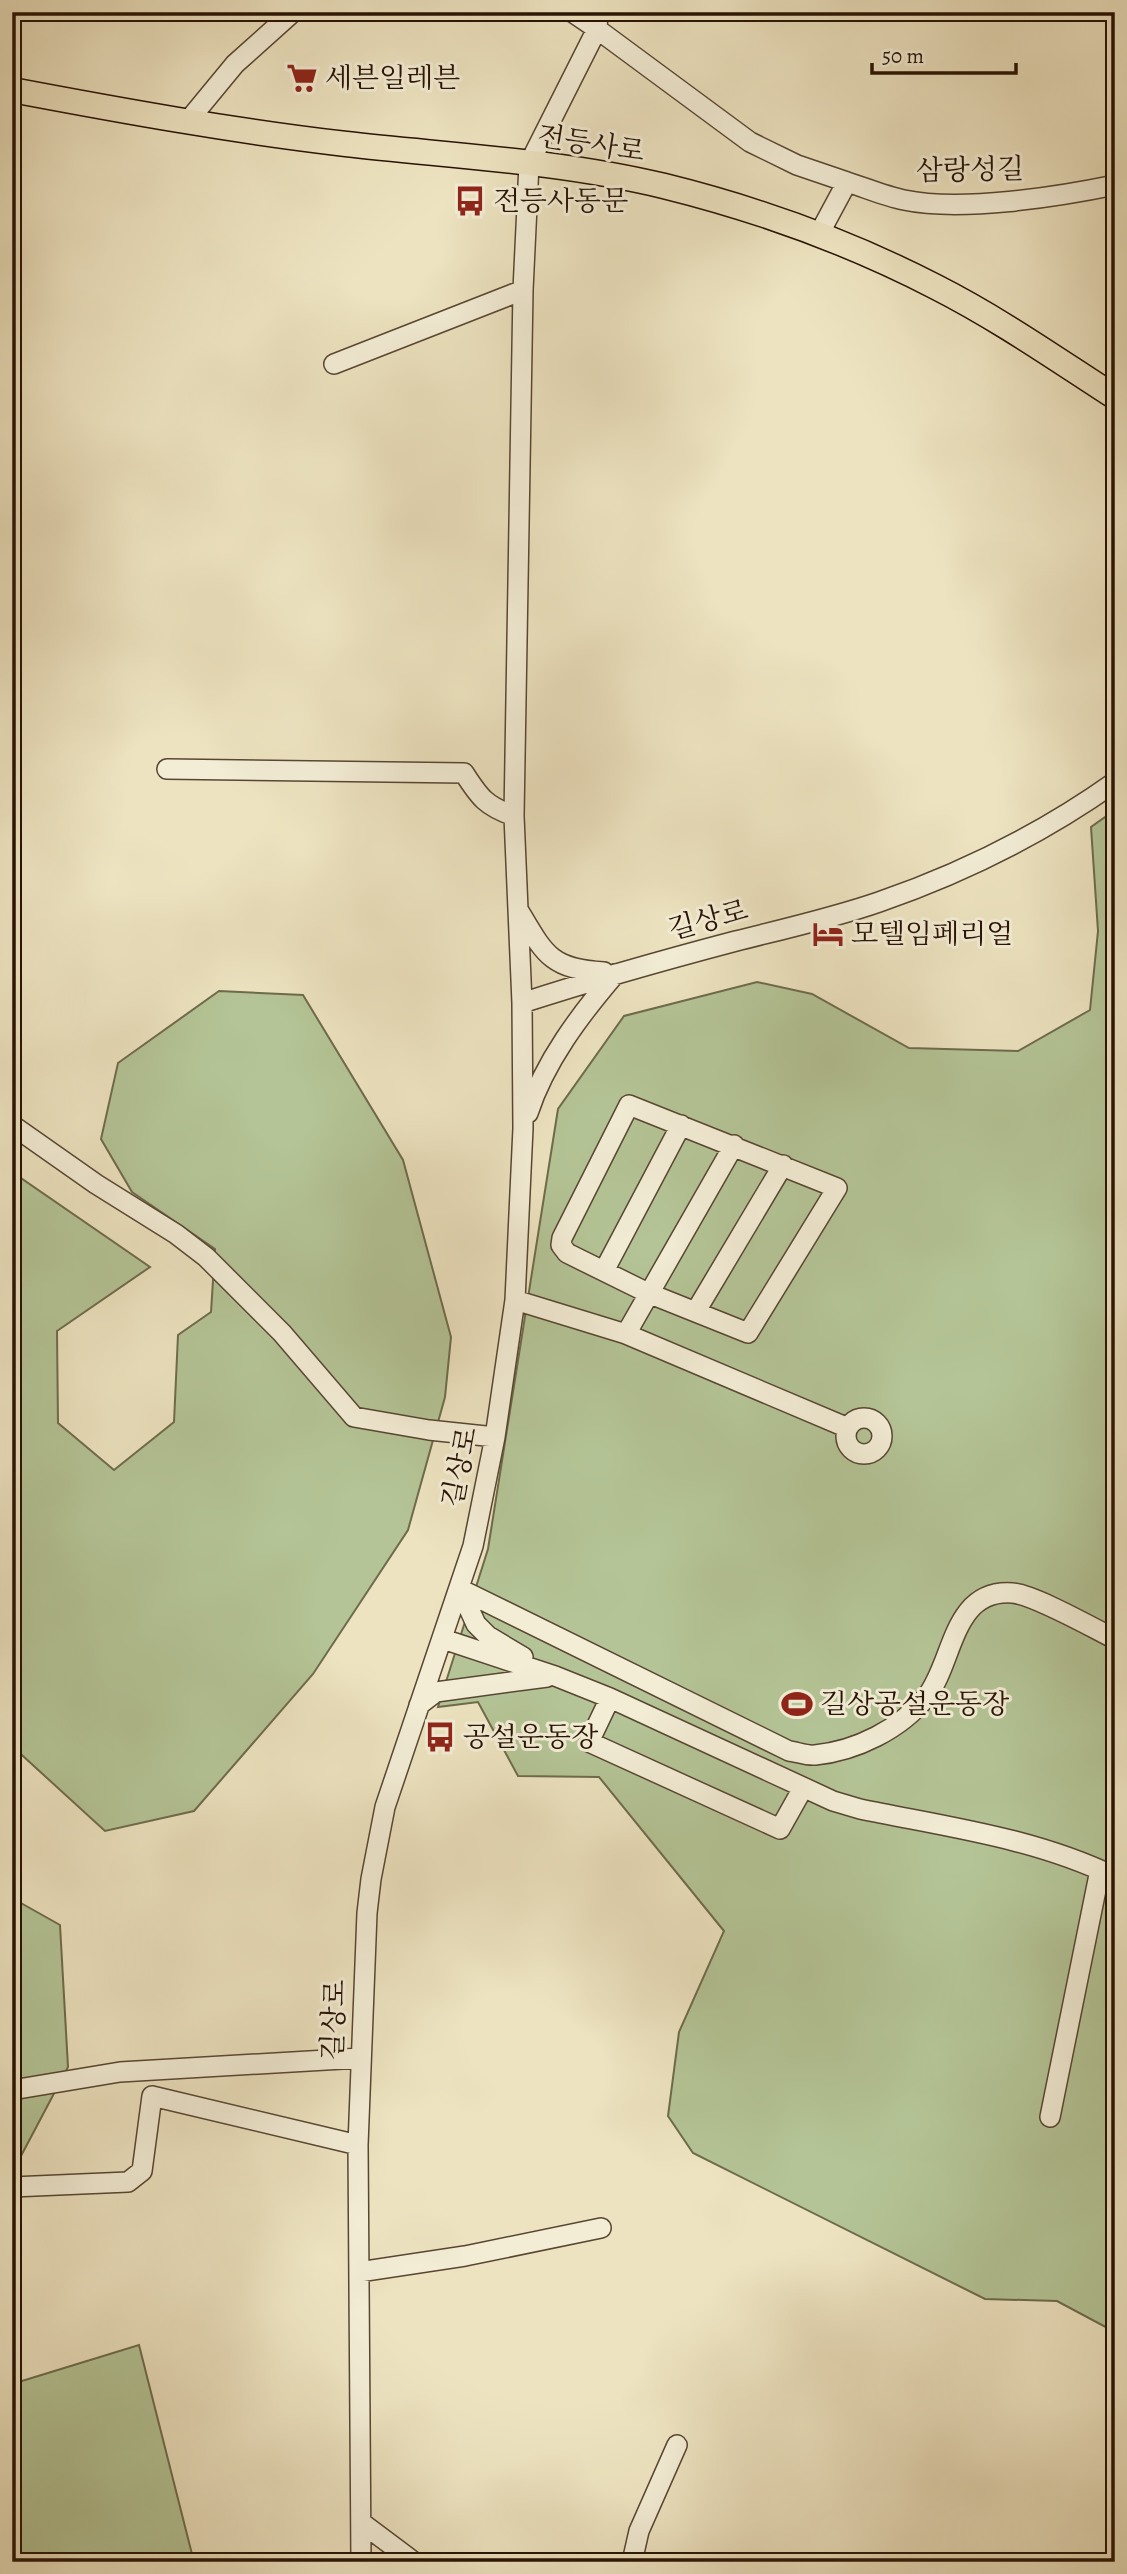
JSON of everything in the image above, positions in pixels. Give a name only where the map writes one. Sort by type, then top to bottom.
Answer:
[{"type":"main road","name":"전등사로","points":[[12,90],[188,121],[342,143],[590,172],[663,186],[744,209],[877,258],[988,315],[1115,397]]},
{"type":"street","points":[[188,121],[234,64],[293,12]]},
{"type":"street","name":"삼랑성길","points":[[572,12],[598,21],[750,142],[797,165],[847,182],[905,200],[942,203],[1016,200],[1115,186]]},
{"type":"street","points":[[522,1003],[514,816],[523,290],[529,164],[598,21]]},
{"type":"street","points":[[818,236],[847,182]]},
{"type":"street","points":[[334,365],[523,290]]},
{"type":"street","points":[[167,769],[464,774],[481,800],[514,816]]},
{"type":"street","name":"길상로","points":[[361,2562],[358,2145],[367,1913],[385,1807],[473,1546],[495,1437],[515,1300],[523,1128],[522,1003],[616,973],[836,915],[918,888],[953,874],[1033,834],[1115,782]]},
{"type":"street","points":[[518,910],[538,944],[551,959],[568,968],[616,973]]},
{"type":"street","points":[[523,1128],[534,1095],[551,1063],[584,1009],[616,973]]},
{"type":"street","points":[[629,1105],[734,1145],[838,1188],[748,1333],[649,1293],[567,1253],[561,1245],[562,1238],[629,1105]]},
{"type":"street","points":[[12,1125],[96,1184],[176,1234],[206,1257],[282,1333],[354,1417],[429,1430],[495,1437]]},
{"type":"street","points":[[604,1271],[681,1125]]},
{"type":"street","points":[[626,1334],[734,1145]]},
{"type":"street","points":[[696,1311],[783,1165]]},
{"type":"street","points":[[515,1300],[626,1334],[848,1428]]},
{"type":"street","points":[[460,1589],[789,1751],[812,1756],[870,1740],[905,1717],[928,1695],[964,1615],[978,1601],[995,1593],[1015,1593],[1037,1601],[1115,1639]]},
{"type":"street","points":[[460,1589],[476,1624],[488,1636],[555,1676]]},
{"type":"street","points":[[443,1639],[555,1676],[610,1698],[833,1801],[1030,1844],[1107,1873],[1050,2117]]},
{"type":"street","points":[[419,1705],[436,1692],[555,1676]]},
{"type":"street","points":[[610,1698],[589,1742],[780,1829],[803,1788]]},
{"type":"street","points":[[12,2090],[120,2072],[360,2058]]},
{"type":"street","points":[[12,2187],[128,2182],[142,2171],[152,2096],[358,2145]]},
{"type":"street","points":[[359,2272],[465,2256],[601,2228]]},
{"type":"street","points":[[632,2562],[639,2531],[677,2445]]},
{"type":"street","points":[[362,2523],[414,2562]]},
{"type":"green space","name":"길상공설운동장","points":[[1115,810],[1115,2332],[1057,2301],[985,2299],[693,2153],[668,2116],[679,2032],[724,1931],[599,1777],[518,1776],[478,1702],[438,1707],[488,1549],[558,1109],[624,1016],[757,982],[812,994],[909,1048],[1018,1051],[1090,1010],[1098,931],[1091,827]]},
{"type":"green space","points":[[219,991],[303,995],[403,1160],[451,1337],[445,1397],[408,1530],[313,1674],[194,1811],[105,1831],[12,1746],[12,1172],[150,1267],[57,1331],[58,1423],[114,1470],[174,1422],[178,1335],[211,1312],[215,1249],[132,1192],[101,1139],[118,1063]]},
{"type":"green space","points":[[12,1898],[60,1925],[68,2067],[12,2173]]},
{"type":"green space","points":[[139,2345],[194,2562],[12,2562],[12,2384]]},
{"type":"place","name":"세븐일레븐","points":[[302,78]]},
{"type":"place","name":"전등사동문","points":[[470,201]]},
{"type":"place","name":"모텔임페리얼","points":[[828,934]]},
{"type":"place","name":"길상공설운동장","points":[[797,1704]]},
{"type":"place","name":"공설운동장","points":[[440,1737]]}]
